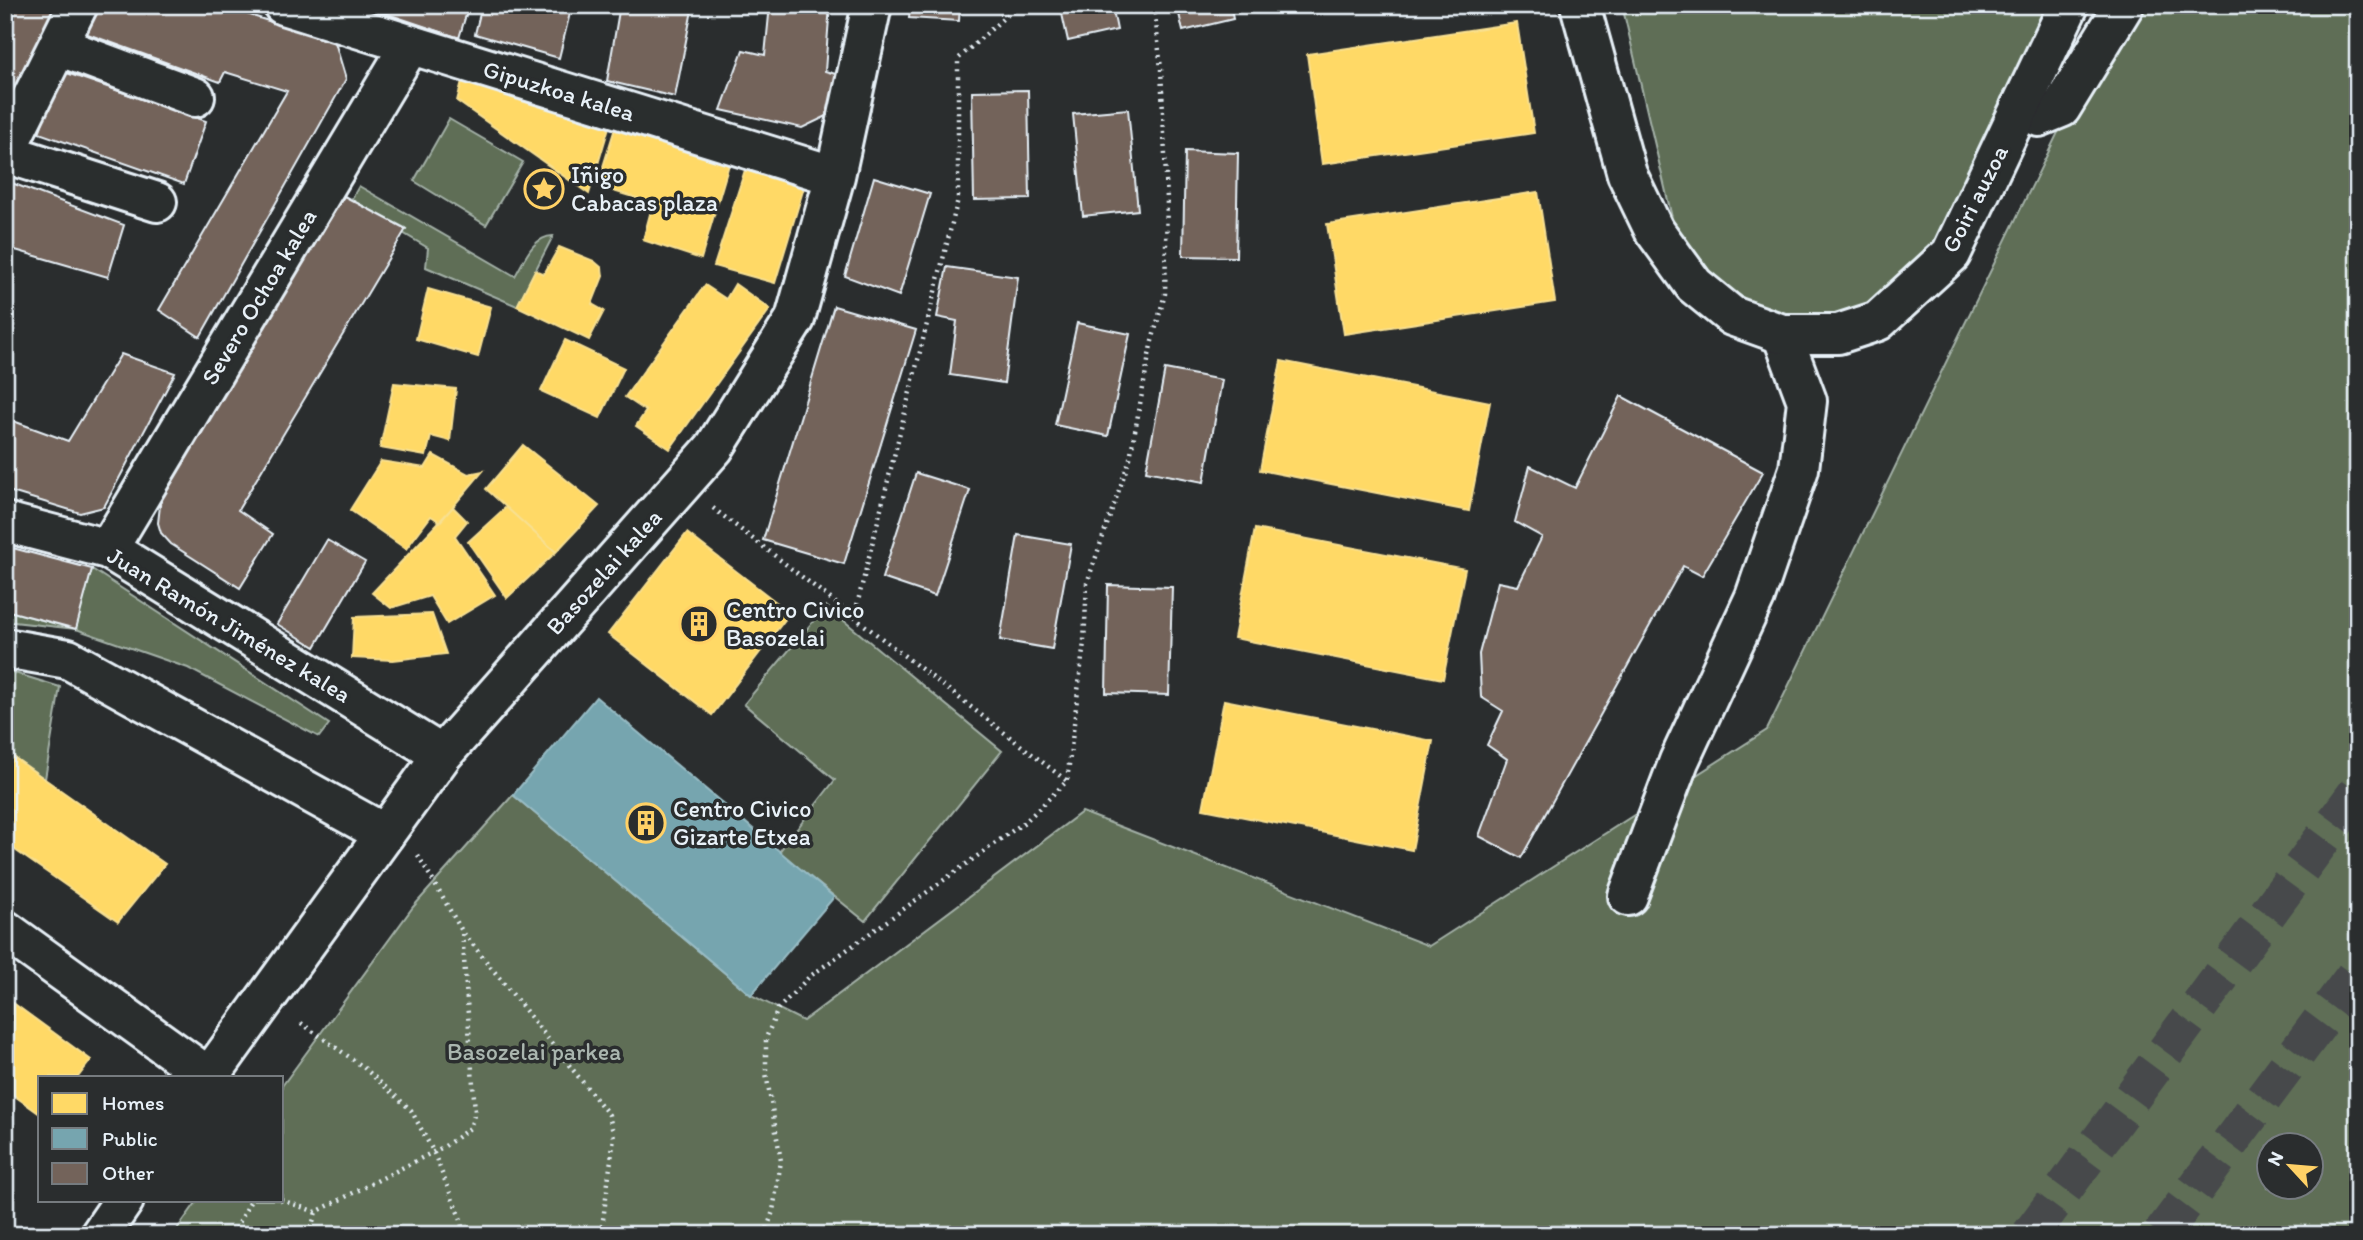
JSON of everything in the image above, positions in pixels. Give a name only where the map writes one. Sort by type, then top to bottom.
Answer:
[{"type":"street","points":[[78,5],[5,153],[157,202]]},
{"type":"street","name":"Gipuzkoa kalea","points":[[283,5],[835,176]]},
{"type":"street","name":"Basozelai kalea","points":[[210,1076],[442,755],[714,448],[795,319],[835,176],[872,5]]},
{"type":"street","name":"Goiri auzoa","points":[[1580,5],[1627,174],[1654,230],[1694,285],[1732,316],[1782,334],[1838,334],[1878,321],[1951,254],[2069,5]]},
{"type":"street","points":[[2021,107],[2039,117],[2061,108],[2124,5]]},
{"type":"street","name":"Severo Ochoa kalea","points":[[108,549],[410,45]]},
{"type":"street","points":[[58,46],[195,97]]},
{"type":"street","points":[[1628,896],[1679,761],[1755,597],[1799,469],[1807,401],[1782,334]]},
{"type":"street","name":"Juan Ramón Jiménez kalea","points":[[5,522],[108,549],[442,755]]},
{"type":"street","points":[[5,648],[68,659],[385,834]]},
{"type":"street","points":[[5,930],[208,1076]]},
{"type":"street","points":[[100,1235],[123,1202]]},
{"type":"path","points":[[853,617],[958,199],[958,60],[1018,5]]},
{"type":"path","points":[[765,1235],[773,1211],[781,1161],[766,1061],[766,1038],[778,1009],[809,977],[1026,821],[1067,781],[1087,583],[1130,457],[1151,345],[1165,294],[1167,199],[1161,69],[1154,5]]},
{"type":"path","points":[[706,503],[1067,781]]},
{"type":"path","points":[[385,834],[419,856],[462,930],[609,1115],[614,1137],[601,1235]]},
{"type":"path","points":[[309,1235],[316,1212],[433,1152],[470,1128],[475,1112],[462,930]]},
{"type":"path","points":[[301,1023],[362,1066],[411,1110],[433,1152],[461,1220],[463,1235]]},
{"type":"path","points":[[284,1201],[316,1212]]},
{"type":"path","points":[[233,1235],[250,1202]]},
{"type":"green space","points":[[1622,5],[2068,5],[1957,235],[1889,297],[1820,325],[1768,314],[1714,278],[1673,222]]},
{"type":"green space","name":"Basozelai parkea","points":[[2120,5],[2358,5],[2358,1235],[173,1235],[197,1202],[284,1202],[284,1083],[413,907],[513,795],[751,995],[803,1021],[1082,812],[1429,946],[1767,730]]},
{"type":"green space","points":[[449,119],[523,162],[486,225],[414,181]]},
{"type":"green space","points":[[359,186],[515,276],[535,245],[546,237],[553,236],[517,306],[426,267],[428,248],[403,233],[405,228],[351,200]]},
{"type":"green space","points":[[92,569],[329,724],[319,737],[188,668],[75,629]]},
{"type":"green space","points":[[826,606],[1002,751],[865,921],[779,852],[835,780],[744,704]]},
{"type":"green space","points":[[5,610],[74,629],[5,621]]},
{"type":"green space","points":[[5,670],[60,687],[45,779],[5,751]]},
{"type":"building: Homes","points":[[1517,23],[1534,133],[1322,164],[1307,54]]},
{"type":"building: Homes","points":[[463,77],[612,117],[589,194],[457,101]]},
{"type":"building: Homes","points":[[616,125],[730,161],[701,259],[643,240],[653,203],[597,186]]},
{"type":"building: Homes","points":[[746,167],[805,184],[775,283],[714,266]]},
{"type":"building: Homes","points":[[1538,192],[1555,302],[1344,334],[1327,224]]},
{"type":"building: Homes","points":[[559,247],[594,261],[602,268],[603,276],[592,304],[604,311],[589,340],[517,306],[535,270],[544,274]]},
{"type":"building: Homes","points":[[735,284],[770,309],[670,449],[636,426],[646,411],[625,397],[705,285],[726,299]]},
{"type":"building: Homes","points":[[428,289],[491,307],[478,357],[416,339]]},
{"type":"building: Homes","points":[[565,340],[624,368],[600,418],[541,391]]},
{"type":"building: Homes","points":[[1281,361],[1490,402],[1469,511],[1260,470]]},
{"type":"building: Homes","points":[[394,383],[456,389],[450,441],[431,436],[426,456],[380,448]]},
{"type":"building: Homes","points":[[523,445],[599,506],[556,552],[486,489]]},
{"type":"building: Homes","points":[[433,455],[468,474],[483,471],[440,522],[431,516],[406,549],[350,510],[381,461],[425,468]]},
{"type":"building: Homes","points":[[453,507],[467,521],[455,536],[495,595],[447,624],[430,596],[391,608],[372,593]]},
{"type":"building: Homes","points":[[506,507],[556,552],[507,598],[468,542]]},
{"type":"building: Homes","points":[[1255,529],[1465,569],[1443,679],[1234,638]]},
{"type":"building: Homes","name":"Centro Civico Basozelai","points":[[687,533],[790,613],[712,715],[608,634]]},
{"type":"building: Homes","points":[[432,614],[446,654],[393,660],[352,658],[354,617]]},
{"type":"building: Homes","points":[[1224,700],[1433,741],[1412,850],[1203,809]]},
{"type":"building: Homes","points":[[5,751],[165,864],[118,922],[5,843]]},
{"type":"building: Homes","points":[[5,997],[91,1060],[79,1076],[38,1076],[38,1113],[5,1089]]},
{"type":"building: Public","name":"Centro Civico Gizarte Etxea","points":[[596,697],[834,897],[751,995],[513,795]]},
{"type":"building: Other","points":[[5,5],[64,5],[5,120]]},
{"type":"building: Other","points":[[96,5],[218,5],[335,42],[346,79],[200,337],[159,310],[287,91],[225,72],[220,82],[82,32]]},
{"type":"building: Other","points":[[361,5],[469,5],[459,38]]},
{"type":"building: Other","points":[[482,5],[572,5],[559,58],[475,34]]},
{"type":"building: Other","points":[[620,5],[693,5],[675,97],[607,81]]},
{"type":"building: Other","points":[[770,5],[830,5],[825,71],[839,75],[829,115],[802,128],[721,110],[743,50],[765,55]]},
{"type":"building: Other","points":[[910,5],[960,5],[959,21],[909,18]]},
{"type":"building: Other","points":[[1060,5],[1112,5],[1117,30],[1068,41]]},
{"type":"building: Other","points":[[1177,5],[1230,5],[1233,19],[1183,31]]},
{"type":"building: Other","points":[[61,71],[206,121],[184,184],[39,133]]},
{"type":"building: Other","points":[[1028,90],[1030,199],[974,200],[972,91]]},
{"type":"building: Other","points":[[1128,109],[1138,210],[1083,216],[1073,114]]},
{"type":"building: Other","points":[[1185,151],[1238,153],[1236,257],[1183,256]]},
{"type":"building: Other","points":[[874,177],[930,194],[899,296],[845,276]]},
{"type":"building: Other","points":[[9,182],[124,225],[108,277],[5,247],[5,193]]},
{"type":"building: Other","points":[[344,196],[406,229],[238,510],[273,534],[240,588],[171,544],[161,533],[158,523],[161,497]]},
{"type":"building: Other","points":[[947,267],[1018,277],[1004,383],[950,375],[957,321],[937,317]]},
{"type":"building: Other","points":[[834,306],[916,330],[844,564],[763,540]]},
{"type":"building: Other","points":[[1077,323],[1130,334],[1108,436],[1055,425]]},
{"type":"building: Other","points":[[121,354],[175,373],[104,507],[80,513],[5,490],[5,418],[68,441]]},
{"type":"building: Other","points":[[1165,369],[1222,380],[1204,482],[1146,471]]},
{"type":"building: Other","points":[[1621,396],[1763,472],[1702,576],[1683,566],[1521,858],[1479,836],[1507,759],[1487,745],[1503,711],[1481,697],[1479,654],[1498,582],[1518,586],[1542,537],[1515,522],[1530,466],[1575,488]]},
{"type":"building: Other","points":[[916,473],[970,490],[935,596],[882,578]]},
{"type":"building: Other","points":[[1018,535],[1071,544],[1052,649],[1000,640]]},
{"type":"building: Other","points":[[327,540],[365,562],[315,647],[277,624]]},
{"type":"building: Other","points":[[5,546],[92,569],[76,629],[5,610]]},
{"type":"building: Other","points":[[1108,585],[1172,587],[1169,695],[1106,693]]},
{"type":"tunnel","points":[[2030,1235],[2358,791]]},
{"type":"tunnel","points":[[2161,1235],[2358,971]]},
{"type":"place","name":"Iñigo Cabacas plaza","points":[[544,189]]},
{"type":"place","name":"Centro Civico Basozelai","points":[[699,624]]},
{"type":"place","name":"Centro Civico Gizarte Etxea","points":[[646,823]]}]
